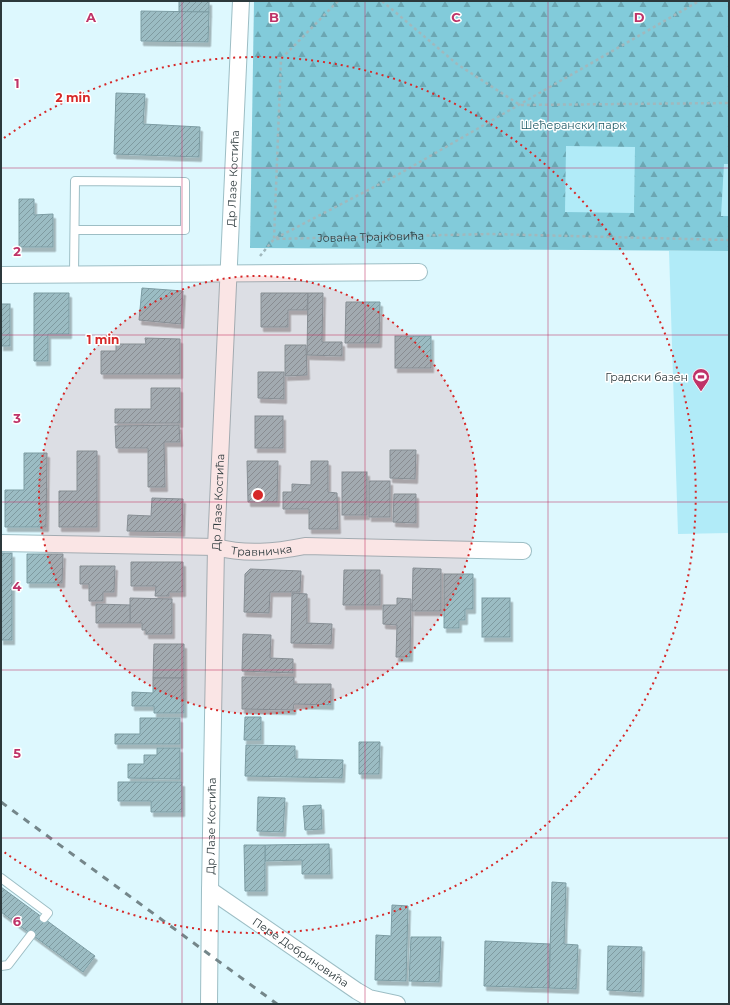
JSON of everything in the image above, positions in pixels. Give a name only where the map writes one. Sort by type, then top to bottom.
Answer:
[{"type":"street","name":"Др Лазе Костића","points":[[209,1004],[216,547],[241,1]]},
{"type":"street","points":[[1,275],[419,272]]},
{"type":"street","name":"Травничка","points":[[1,543],[216,547],[232,551],[255,552],[280,551],[305,546],[522,550]]},
{"type":"street","name":"Пере Добриновића","points":[[210,890],[357,991],[369,998],[396,1004]]},
{"type":"lane","points":[[74,275],[75,181],[185,182],[185,230],[75,230]]},
{"type":"lane","points":[[1,878],[48,913],[44,918]]},
{"type":"lane","points":[[1,966],[8,965],[32,935]]},
{"type":"path","points":[[274,240],[281,59],[338,1]]},
{"type":"path","points":[[382,1],[457,64],[520,105],[729,103]]},
{"type":"path","points":[[257,274],[260,256],[274,240],[399,174],[699,1]]},
{"type":"path","name":"Јована Трајковића","points":[[274,240],[490,234],[652,240],[729,240]]},
{"type":"green space","name":"Шећерански парк","points":[[254,1],[729,1],[729,251],[250,248]]},
{"type":"shaded area","points":[[566,146],[635,147],[634,213],[565,212]]},
{"type":"shaded area","points":[[724,164],[729,164],[729,216],[721,216]]},
{"type":"shaded area","name":"Градски базен","points":[[669,251],[729,251],[729,533],[678,534]]},
{"type":"building","points":[[179,1],[209,1],[209,12],[179,12]]},
{"type":"building","points":[[141,11],[209,12],[208,42],[141,41]]},
{"type":"building","points":[[116,93],[145,94],[143,124],[200,127],[199,157],[114,154]]},
{"type":"building","points":[[19,199],[34,199],[34,215],[53,214],[53,247],[19,247]]},
{"type":"building","points":[[142,288],[183,291],[181,324],[139,320]]},
{"type":"building","points":[[34,293],[69,293],[69,334],[48,334],[48,361],[34,361]]},
{"type":"building","points":[[261,293],[308,293],[307,310],[288,310],[288,327],[261,327]]},
{"type":"building","points":[[308,293],[323,293],[322,342],[342,342],[342,356],[307,355]]},
{"type":"building","points":[[346,302],[380,302],[379,343],[345,343]]},
{"type":"building","points":[[1,304],[10,304],[10,346],[1,346]]},
{"type":"building","points":[[395,336],[431,336],[431,368],[395,368]]},
{"type":"building","points":[[145,338],[180,339],[180,374],[101,374],[101,351],[116,351],[116,344],[146,344]]},
{"type":"building","points":[[285,345],[306,345],[307,375],[285,376]]},
{"type":"building","points":[[258,372],[284,372],[284,399],[258,398]]},
{"type":"building","points":[[151,388],[180,388],[180,423],[115,423],[115,409],[151,409]]},
{"type":"building","points":[[255,416],[283,416],[283,448],[255,448]]},
{"type":"building","points":[[179,425],[180,442],[164,442],[165,487],[148,487],[148,448],[116,448],[115,426]]},
{"type":"building","points":[[390,450],[416,450],[415,479],[390,478]]},
{"type":"building","points":[[77,451],[97,451],[97,527],[59,527],[59,491],[77,491]]},
{"type":"building","points":[[24,453],[47,453],[46,527],[5,527],[5,490],[24,490]]},
{"type":"building","points":[[247,461],[278,461],[277,502],[248,502]]},
{"type":"building","points":[[311,461],[328,461],[328,492],[337,493],[338,529],[309,529],[309,509],[283,509],[283,492],[292,492],[292,484],[311,485]]},
{"type":"building","points":[[342,472],[367,472],[367,515],[342,515]]},
{"type":"building","points":[[369,481],[390,481],[390,517],[369,517]]},
{"type":"building","points":[[394,494],[416,494],[416,523],[393,522]]},
{"type":"building","points":[[152,498],[183,499],[182,532],[127,531],[128,515],[151,516]]},
{"type":"building","points":[[1,553],[12,553],[12,640],[1,640]]},
{"type":"building","points":[[27,554],[63,554],[62,583],[27,583]]},
{"type":"building","points":[[131,562],[183,562],[183,592],[169,592],[169,596],[155,596],[156,586],[131,586]]},
{"type":"building","points":[[80,566],[115,566],[114,592],[103,592],[103,601],[89,601],[89,584],[80,584]]},
{"type":"building","points":[[413,568],[441,569],[441,611],[412,611]]},
{"type":"building","points":[[250,569],[301,571],[300,592],[270,592],[269,613],[244,612],[245,574]]},
{"type":"building","points":[[344,570],[380,570],[380,605],[343,605]]},
{"type":"building","points":[[444,574],[473,574],[473,609],[465,609],[465,620],[459,620],[459,628],[444,628]]},
{"type":"building","points":[[292,593],[307,594],[307,623],[332,624],[331,644],[291,643]]},
{"type":"building","points":[[130,598],[172,599],[172,634],[146,634],[146,630],[142,630],[142,623],[130,623]]},
{"type":"building","points":[[397,598],[411,599],[410,657],[396,657],[397,625],[383,624],[383,605],[397,605]]},
{"type":"building","points":[[482,598],[510,598],[510,637],[482,637]]},
{"type":"building","points":[[96,604],[130,605],[130,623],[96,623]]},
{"type":"building","points":[[243,634],[271,635],[270,658],[293,659],[293,673],[242,671]]},
{"type":"building","points":[[154,644],[184,644],[184,678],[153,678]]},
{"type":"building","points":[[242,677],[294,677],[294,684],[331,684],[331,705],[294,704],[293,710],[242,709]]},
{"type":"building","points":[[153,678],[184,678],[184,713],[154,713],[154,706],[132,706],[132,692],[153,693]]},
{"type":"building","points":[[245,717],[261,717],[261,740],[244,740]]},
{"type":"building","points":[[140,718],[180,718],[180,744],[115,744],[115,734],[140,734]]},
{"type":"building","points":[[359,742],[380,742],[379,774],[359,774]]},
{"type":"building","points":[[246,745],[295,746],[295,759],[343,760],[342,778],[245,776]]},
{"type":"building","points":[[157,748],[180,748],[180,779],[128,778],[128,764],[144,764],[144,755],[157,755]]},
{"type":"building","points":[[118,782],[182,782],[182,812],[151,812],[151,801],[118,801]]},
{"type":"building","points":[[258,797],[285,798],[283,832],[257,831]]},
{"type":"building","points":[[321,805],[322,829],[305,830],[303,806]]},
{"type":"building","points":[[329,844],[330,874],[302,874],[302,860],[265,861],[265,845]]},
{"type":"building","points":[[244,845],[265,845],[265,891],[245,891]]},
{"type":"building","points":[[552,882],[566,883],[564,944],[578,945],[576,989],[549,988]]},
{"type":"building","points":[[1,887],[95,956],[83,972],[1,912]]},
{"type":"building","points":[[392,905],[408,906],[406,981],[375,980],[376,935],[391,936]]},
{"type":"building","points":[[411,937],[441,937],[439,982],[409,981]]},
{"type":"building","points":[[485,941],[550,944],[549,988],[484,986]]},
{"type":"building","points":[[608,946],[642,947],[641,992],[607,990]]},
{"type":"railway","points":[[1,802],[277,1004]]},
{"type":"place","name":"Градски базен","points":[[701,392]]}]
